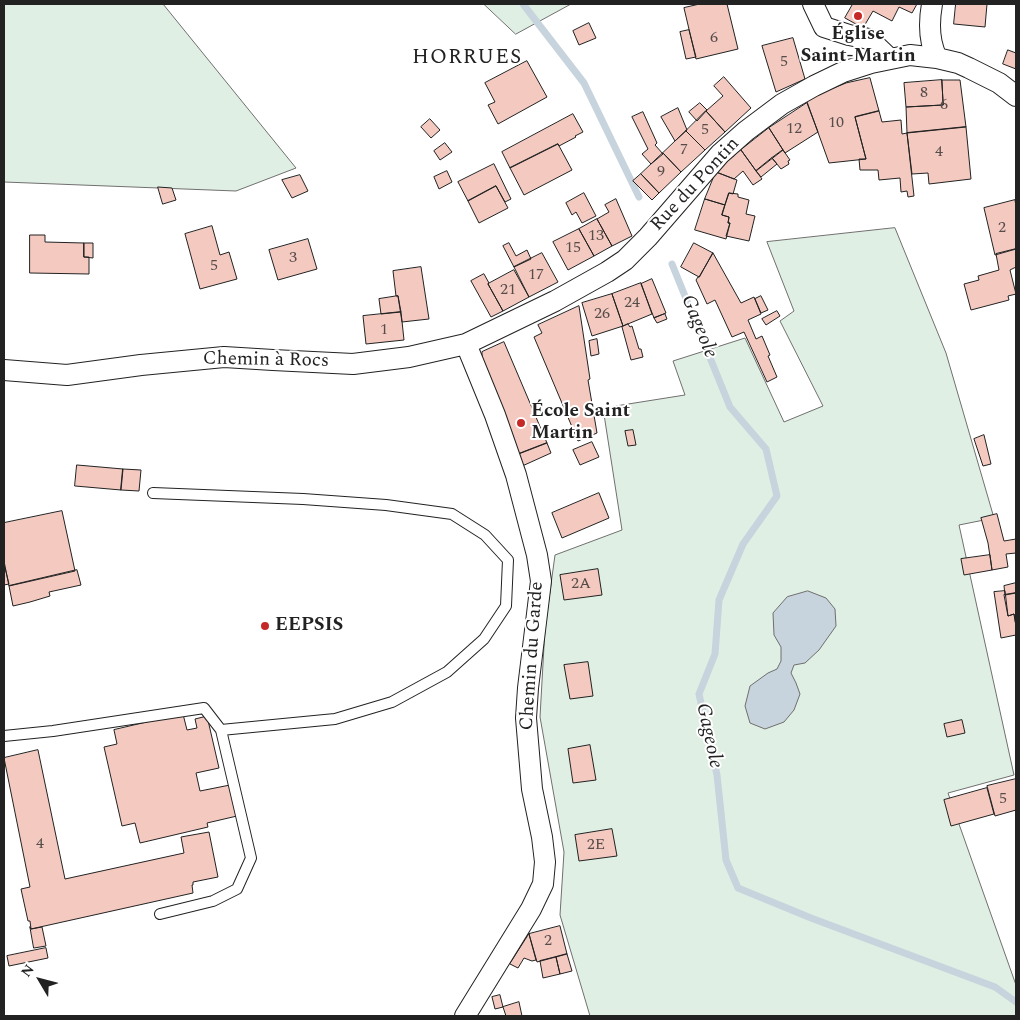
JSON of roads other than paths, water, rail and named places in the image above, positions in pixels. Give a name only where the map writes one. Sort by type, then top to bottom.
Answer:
[{"type":"street","points":[[813,4],[824,27],[869,39],[890,59]]},
{"type":"street","points":[[932,4],[930,32],[937,58]]},
{"type":"street","name":"Rue du Pontin","points":[[466,344],[555,301],[625,260],[648,237],[720,154],[746,131],[782,104],[843,72],[871,63],[910,55],[937,58],[970,68],[1016,96]]},
{"type":"street","name":"Chemin à Rocs","points":[[4,370],[67,375],[141,364],[224,357],[353,364],[409,358],[466,344]]},
{"type":"street","name":"Chemin du Garde","points":[[465,1016],[532,909],[543,884],[545,862],[532,789],[526,718],[541,581],[537,555],[516,475],[495,415],[466,344]]},
{"type":"lane","points":[[153,494],[303,498],[386,504],[452,514],[485,535],[508,560],[506,606],[484,640],[447,672],[392,702],[335,719],[222,730]]},
{"type":"lane","points":[[4,736],[204,708],[222,730],[251,858],[237,889],[212,901],[160,914]]},
{"type":"waterway","name":"Gageole","points":[[523,4],[584,83],[639,197]]},
{"type":"waterway","name":"Gageole","points":[[672,264],[730,407],[766,449],[777,496],[743,544],[719,600],[715,654],[699,694],[717,775],[726,860],[738,888],[811,918],[995,987],[1016,1002]]},
{"type":"place","name":"Église Saint-Martin","points":[[858,16]]},
{"type":"place","name":"École Saint Martin","points":[[521,423]]},
{"type":"place","name":"EEPSIS","points":[[265,626]]},
{"type":"district","name":"HORRUES","points":[[467,59]]}]
